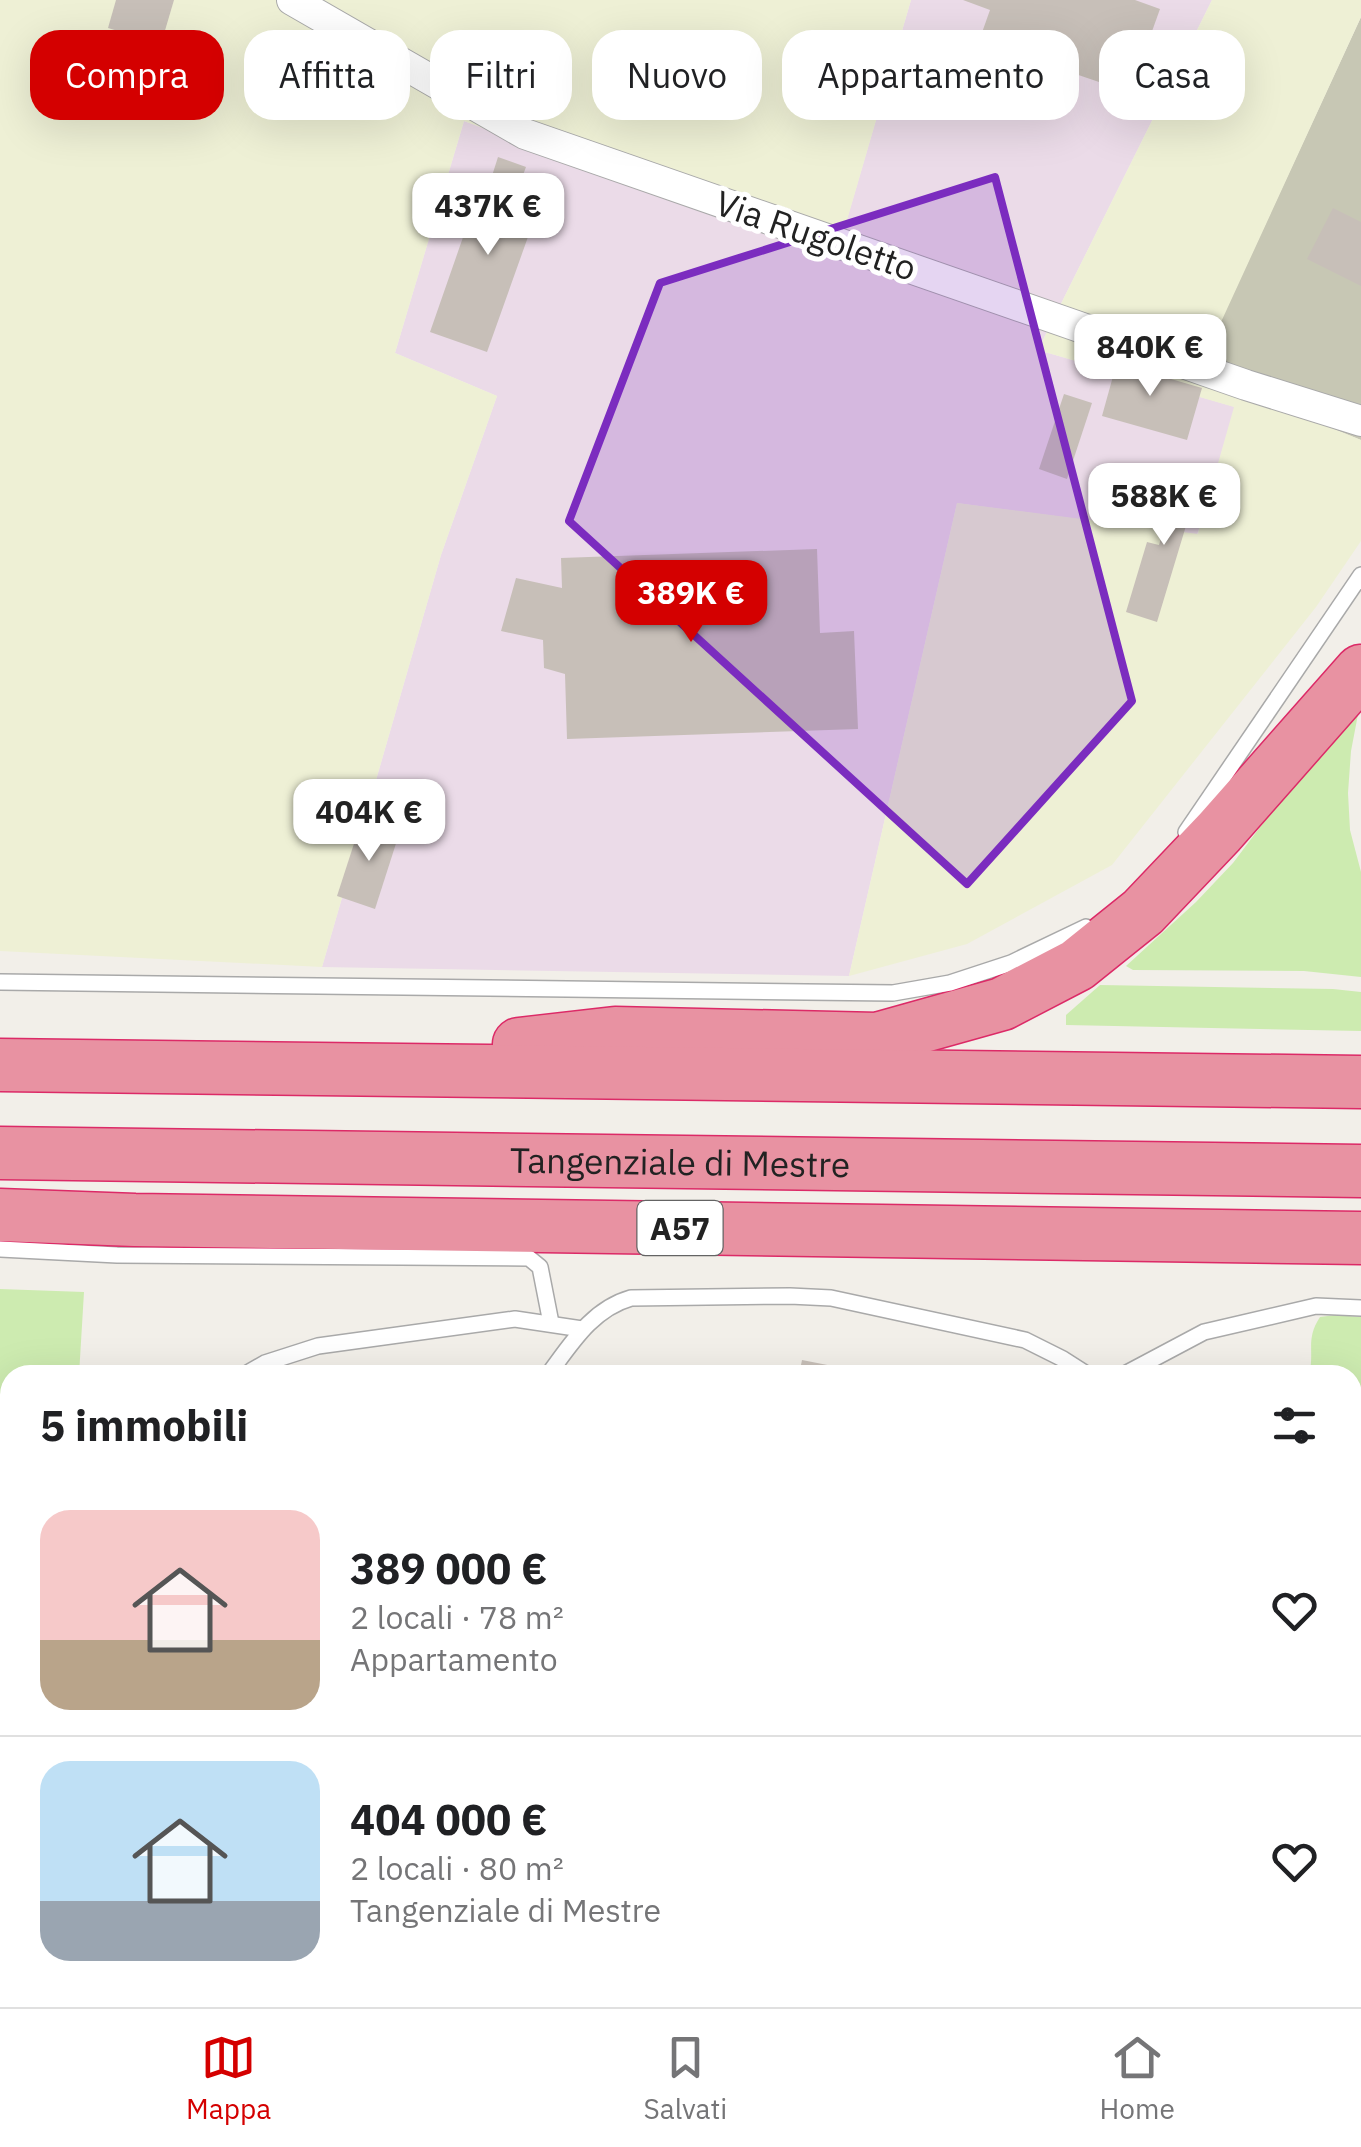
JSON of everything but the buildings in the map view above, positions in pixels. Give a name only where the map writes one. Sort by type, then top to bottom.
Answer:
[{"type":"highway","points":[[297,1069],[615,1033],[878,1039],[1002,1004],[1078,965],[1143,912],[1361,671]]},
{"type":"highway","points":[[0,1064],[1361,1082]]},
{"type":"highway","name":"Tangenziale di Mestre","points":[[0,1153],[1361,1171]]},
{"type":"highway","name":"A57","points":[[0,1216],[1361,1238]]},
{"type":"street","name":"Via Rugoletto","points":[[292,0],[526,134],[1246,385],[1361,421]]},
{"type":"lane","points":[[1174,846],[1361,575]]},
{"type":"lane","points":[[0,982],[893,993],[950,983],[1011,964],[1080,932],[1102,916]]},
{"type":"lane","points":[[0,1249],[117,1255],[528,1258],[540,1267],[551,1323]]},
{"type":"lane","points":[[555,1365],[582,1329],[600,1313],[631,1298],[790,1296],[831,1298],[1025,1340],[1073,1365]]},
{"type":"lane","points":[[1142,1365],[1204,1332],[1316,1306],[1361,1308]]},
{"type":"lane","points":[[262,1365],[318,1346],[515,1318],[582,1329]]},
{"type":"highlighted area","points":[[995,177],[1132,701],[967,884],[569,521],[660,283]]},
{"type":"shaded area","points":[[0,0],[911,0],[902,30],[782,30],[782,120],[876,120],[836,258],[464,121],[395,353],[497,396],[441,555],[322,967],[0,951]]},
{"type":"shaded area","points":[[911,0],[1212,0],[1197,30],[1099,30],[1099,120],[1152,120],[1038,350],[1235,407],[1197,535],[957,503],[849,976],[322,967],[441,555],[497,396],[395,353],[464,121],[836,257],[876,120],[1079,120],[1079,30],[902,30]]},
{"type":"shaded area","points":[[1212,0],[1361,0],[1361,17],[1199,370],[1240,391],[1361,440],[1361,541],[1316,607],[1112,865],[967,944],[849,976],[957,503],[1198,534],[1234,407],[1038,350],[1152,120],[1245,120],[1245,30],[1197,30]]},
{"type":"shaded area","points":[[1361,17],[1361,440],[1198,370]]},
{"type":"green space","points":[[1359,709],[1348,793],[1350,830],[1361,872],[1361,977],[1304,971],[1133,970],[1126,966],[1233,863],[1331,733]]},
{"type":"green space","points":[[1100,985],[1361,992],[1361,1031],[1066,1025],[1066,1015]]},
{"type":"green space","points":[[0,1289],[84,1292],[80,1365],[0,1365]]},
{"type":"green space","points":[[1320,1317],[1361,1317],[1361,1365],[1310,1365],[1312,1339]]}]
